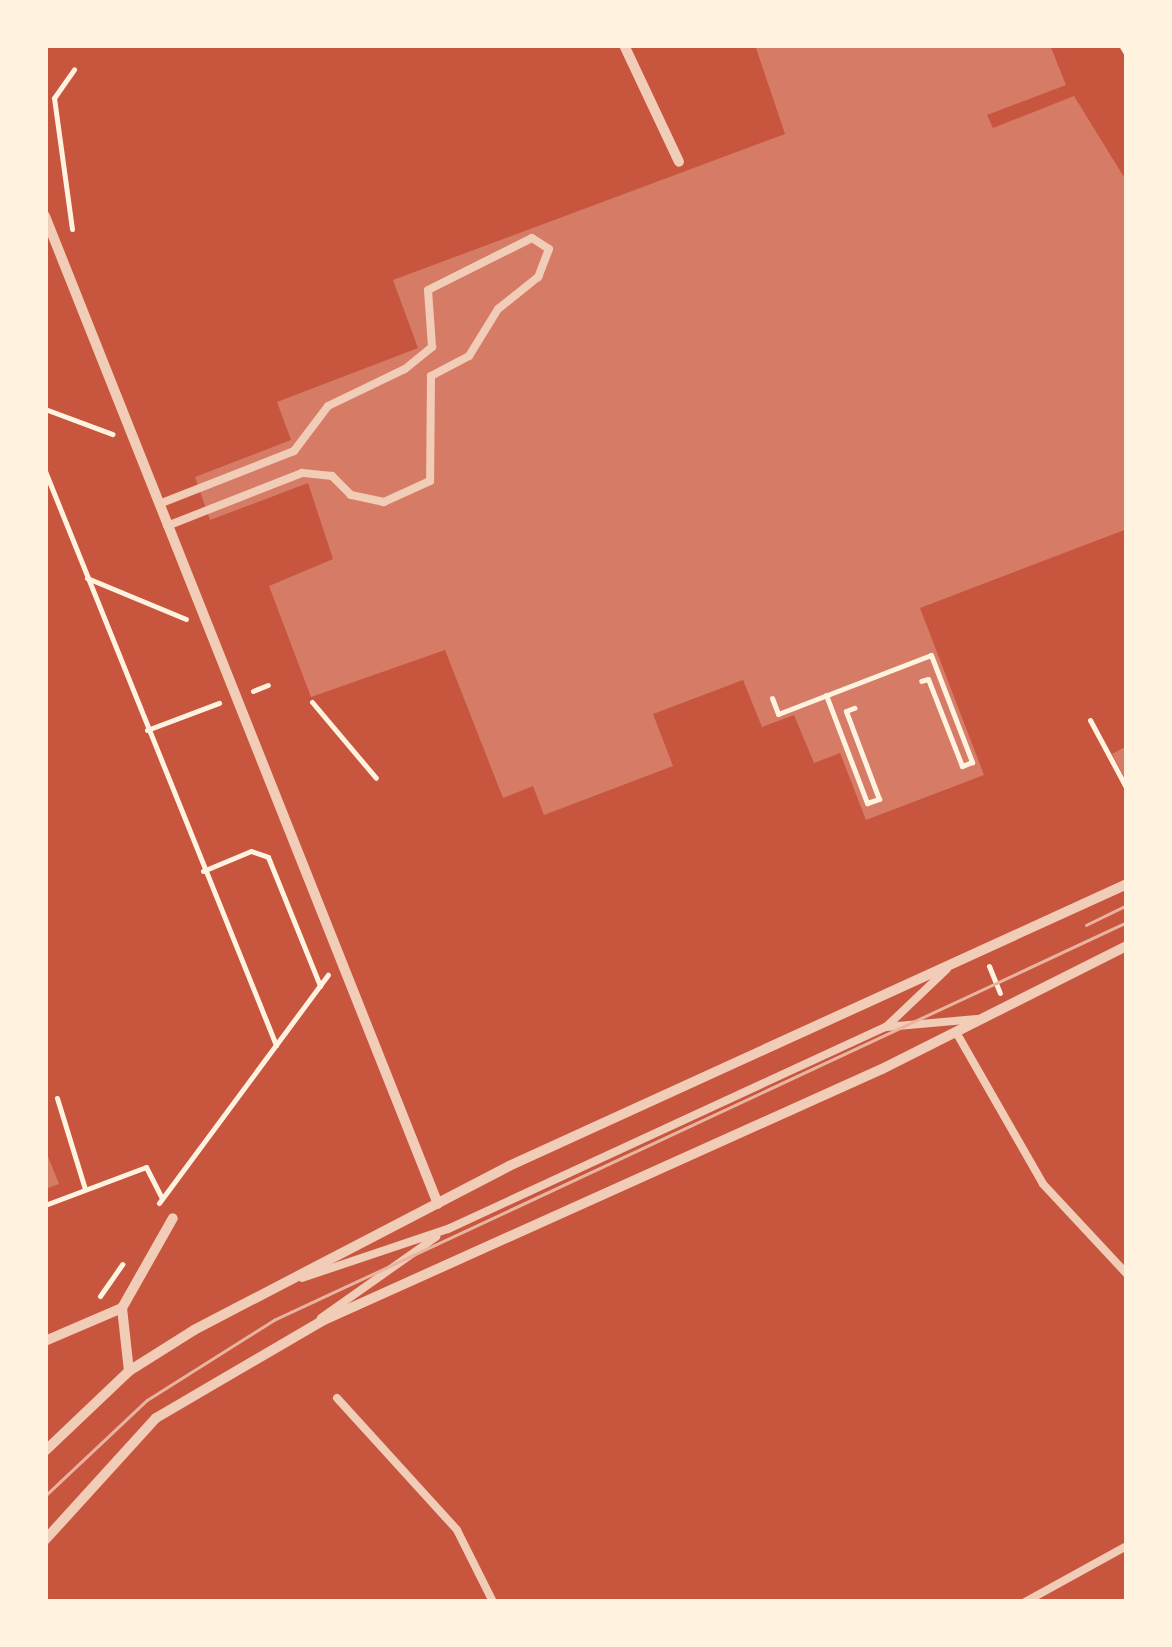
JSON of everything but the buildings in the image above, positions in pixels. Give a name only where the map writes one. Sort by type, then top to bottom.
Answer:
[{"type":"street","points":[[624,45],[679,162]]},
{"type":"street","points":[[45,216],[438,1204]]},
{"type":"street","points":[[45,1452],[129,1371],[283,1284],[438,1204],[1127,884]]},
{"type":"street","points":[[45,1540],[156,1418],[299,1334],[956,1032],[1127,946]]},
{"type":"street","points":[[129,1371],[122,1308],[173,1218]]},
{"type":"street","points":[[45,1341],[122,1308]]},
{"type":"lane","points":[[158,504],[294,451],[328,406],[406,369],[432,348],[428,290],[532,238],[548,250],[538,277],[498,310],[469,356],[431,376],[430,481],[384,502],[351,495],[332,476],[302,474],[167,526]]},
{"type":"lane","points":[[283,1284],[448,1229],[886,1027],[955,962]]},
{"type":"lane","points":[[886,1027],[982,1019]]},
{"type":"lane","points":[[956,1032],[1044,1184],[1127,1274]]},
{"type":"lane","points":[[299,1334],[448,1229]]},
{"type":"lane","points":[[336,1398],[457,1530],[494,1602]]},
{"type":"lane","points":[[1025,1602],[1127,1546]]},
{"type":"path","points":[[1121,45],[1127,55]]},
{"type":"path","points":[[45,408],[134,442]]},
{"type":"path","points":[[45,471],[203,871],[276,1044]]},
{"type":"path","points":[[87,578],[208,628]]},
{"type":"path","points":[[772,698],[778,714],[930,655],[972,762],[962,766],[928,678],[921,681]]},
{"type":"path","points":[[147,730],[268,685]]},
{"type":"path","points":[[826,695],[868,803],[879,798],[846,711],[854,708]]},
{"type":"path","points":[[312,702],[376,778]]},
{"type":"path","points":[[1090,720],[1127,789]]},
{"type":"path","points":[[203,871],[251,851],[268,857],[320,986]]},
{"type":"path","points":[[982,950],[1006,1006]]},
{"type":"path","points":[[154,1213],[340,958]]},
{"type":"path","points":[[57,1098],[85,1189]]},
{"type":"path","points":[[45,1205],[146,1167],[162,1198]]},
{"type":"path","points":[[94,1303],[126,1258]]},
{"type":"tram line","points":[[1086,925],[1127,905]]},
{"type":"tram line","points":[[45,1496],[147,1400],[274,1320],[1127,922]]}]
